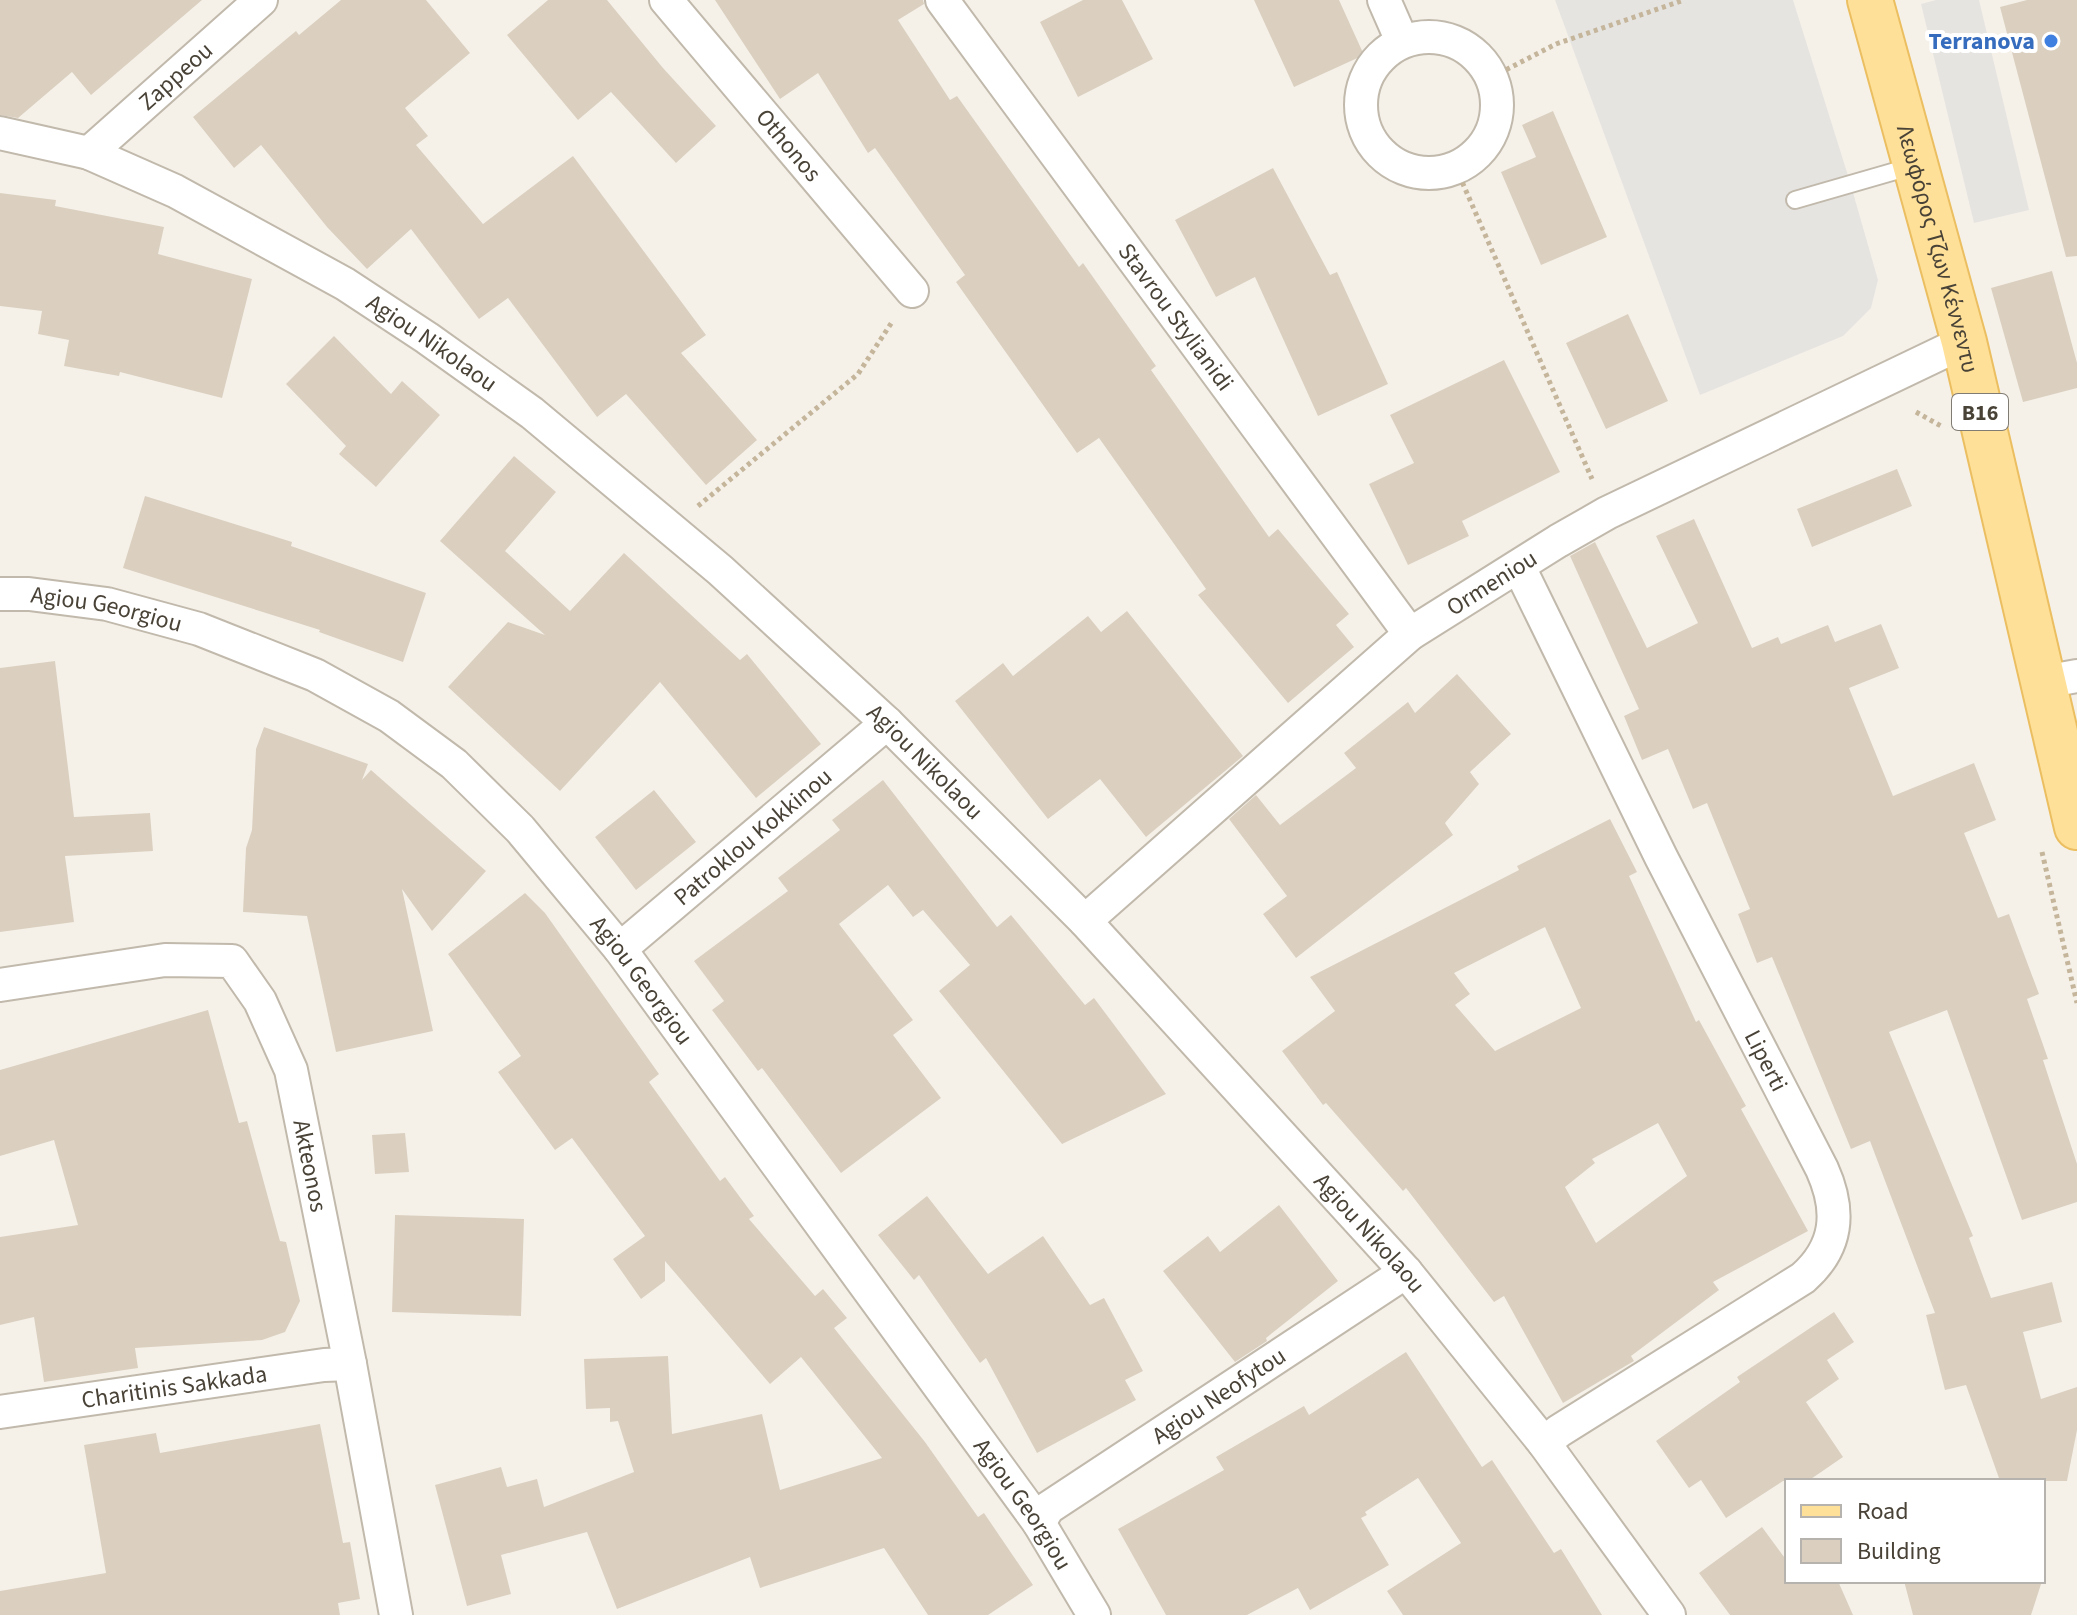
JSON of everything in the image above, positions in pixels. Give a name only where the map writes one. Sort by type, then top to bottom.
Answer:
[{"type":"main road","name":"Λεωφόρος Τζων Κέννεντυ","points":[[1870,0],[2060,679],[2077,827]]},
{"type":"street","name":"Zappeou","points":[[89,153],[261,0]]},
{"type":"street","name":"Othonos","points":[[666,0],[912,291]]},
{"type":"street","name":"Stavrou Stylianidi","points":[[942,0],[1410,634]]},
{"type":"street","points":[[1384,0],[1402,41]]},
{"type":"street","points":[[1422,36],[1444,38],[1464,45],[1480,59],[1492,77],[1497,98],[1496,120],[1488,140],[1475,157],[1456,168],[1433,173],[1410,170],[1389,160],[1372,142],[1362,120],[1361,97],[1368,74],[1382,55],[1402,41],[1422,36]]},
{"type":"street","name":"Agiou Nikolaou","points":[[0,133],[89,153],[188,197],[345,284],[532,413],[720,570],[887,723],[1085,921],[1406,1272],[1544,1443],[1669,1615]]},
{"type":"street","name":"Ormeniou","points":[[1085,921],[1410,634],[1607,513],[1964,342]]},
{"type":"street","name":"Liperti","points":[[1519,567],[1661,857],[1822,1169],[1833,1199],[1834,1218],[1827,1251],[1803,1278],[1544,1443]]},
{"type":"street","name":"Agiou Georgiou","points":[[0,594],[29,594],[107,604],[199,629],[315,675],[389,716],[454,764],[520,829],[620,949],[1039,1523],[1094,1615]]},
{"type":"street","name":"Patroklou Kokkinou","points":[[620,949],[887,723]]},
{"type":"street","name":"Akteonos","points":[[0,985],[165,960],[232,961],[260,1001],[291,1070],[396,1615]]},
{"type":"street","name":"Agiou Neofytou","points":[[1039,1523],[1048,1508],[1406,1272]]},
{"type":"street","name":"Charitinis Sakkada","points":[[0,1412],[324,1365],[350,1364]]},
{"type":"lane","points":[[1795,200],[1917,165]]},
{"type":"path","points":[[1492,77],[1556,44],[1684,0]]},
{"type":"path","points":[[1456,168],[1607,513]]},
{"type":"path","points":[[670,529],[858,374],[912,291]]},
{"type":"shaded area","points":[[1555,0],[1793,0],[1878,280],[1871,308],[1843,336],[1700,395]]},
{"type":"shaded area","points":[[1936,0],[1979,0],[2029,210],[1974,223],[1921,4]]},
{"type":"building","points":[[0,0],[202,0],[91,95],[72,72],[18,118],[0,115]]},
{"type":"building","points":[[341,0],[426,0],[470,53],[405,108],[428,136],[416,145],[483,224],[573,156],[706,335],[681,353],[757,440],[706,485],[626,394],[597,417],[508,298],[479,319],[411,229],[367,269],[327,227],[261,145],[234,168],[193,117],[296,31],[299,35]]},
{"type":"building","points":[[548,0],[607,0],[716,126],[676,163],[611,92],[578,120],[507,35]]},
{"type":"building","points":[[715,0],[923,0],[924,4],[898,20],[950,100],[957,96],[1079,267],[1083,263],[1156,366],[1151,370],[1269,537],[1278,529],[1349,614],[1336,625],[1354,647],[1288,703],[1198,595],[1206,589],[1099,438],[1077,453],[956,282],[965,275],[875,148],[868,153],[818,73],[780,99]]},
{"type":"building","points":[[1083,0],[1122,0],[1153,59],[1078,97],[1040,22]]},
{"type":"building","points":[[1254,0],[1339,0],[1364,55],[1294,87]]},
{"type":"building","points":[[2027,0],[2077,0],[2077,256],[2066,257],[2000,7]]},
{"type":"building","points":[[1553,111],[1607,237],[1541,265],[1501,172],[1536,157],[1522,125]]},
{"type":"building","points":[[1273,168],[1330,275],[1337,272],[1388,384],[1318,416],[1255,277],[1216,297],[1175,220]]},
{"type":"building","points":[[0,193],[56,200],[55,206],[164,227],[158,254],[252,279],[222,398],[120,372],[119,376],[64,366],[69,340],[38,334],[42,311],[0,306]]},
{"type":"building","points":[[2052,271],[2077,363],[2077,388],[2023,402],[1991,288]]},
{"type":"building","points":[[1628,314],[1668,401],[1606,429],[1566,343]]},
{"type":"building","points":[[334,336],[391,394],[402,381],[440,415],[376,487],[339,454],[346,446],[286,384]]},
{"type":"building","points":[[1504,360],[1560,472],[1462,521],[1469,536],[1408,565],[1369,484],[1414,463],[1390,415]]},
{"type":"building","points":[[514,456],[556,492],[505,551],[570,611],[624,553],[740,660],[747,654],[821,744],[756,798],[660,682],[560,791],[448,687],[508,622],[545,635],[440,541]]},
{"type":"building","points":[[1897,469],[1912,506],[1812,547],[1797,509]]},
{"type":"building","points":[[145,496],[292,542],[291,546],[426,593],[403,662],[320,630],[123,568]]},
{"type":"building","points":[[1694,519],[1752,648],[1778,637],[1781,644],[1828,625],[1835,642],[1881,624],[1899,668],[1849,688],[1893,796],[1974,763],[1996,820],[1964,833],[1998,918],[2009,914],[2039,994],[2027,999],[2048,1059],[2043,1060],[2077,1164],[2077,1202],[2022,1220],[1947,1010],[1889,1032],[1973,1236],[1969,1238],[1991,1298],[2052,1282],[2062,1322],[2023,1332],[2041,1399],[2077,1387],[2077,1430],[2067,1481],[1999,1479],[1966,1385],[1945,1390],[1926,1315],[1935,1313],[1870,1141],[1851,1149],[1772,957],[1757,963],[1738,914],[1750,909],[1707,803],[1693,809],[1668,749],[1642,760],[1624,716],[1639,709],[1570,556],[1595,542],[1647,648],[1698,623],[1656,536]]},
{"type":"building","points":[[1127,611],[1243,756],[1146,837],[1100,779],[1048,819],[955,701],[1003,663],[1013,676],[1088,616],[1101,632]]},
{"type":"building","points":[[55,661],[74,817],[150,813],[153,851],[65,856],[74,922],[0,932],[0,668]]},
{"type":"building","points":[[1457,674],[1511,734],[1470,772],[1479,784],[1445,823],[1453,835],[1296,958],[1263,914],[1287,896],[1229,819],[1256,795],[1280,825],[1356,768],[1344,753],[1408,702],[1415,713]]},
{"type":"building","points":[[264,727],[368,764],[362,780],[371,770],[486,871],[432,931],[402,889],[433,1031],[336,1052],[307,916],[243,912],[246,848],[252,830],[256,749]]},
{"type":"building","points":[[883,780],[997,927],[1011,915],[1085,1005],[1094,998],[1166,1094],[1062,1144],[939,991],[970,965],[923,910],[913,917],[888,885],[839,924],[913,1020],[893,1035],[941,1098],[841,1173],[762,1068],[758,1071],[712,1010],[724,1001],[694,961],[788,891],[778,878],[840,830],[832,820]]},
{"type":"building","points":[[654,790],[696,842],[636,890],[595,837]]},
{"type":"building","points":[[1610,819],[1637,872],[1629,876],[1696,1022],[1699,1020],[1746,1106],[1741,1109],[1808,1231],[1713,1282],[1719,1290],[1631,1356],[1634,1361],[1563,1403],[1504,1296],[1494,1302],[1406,1188],[1403,1191],[1326,1103],[1323,1105],[1282,1051],[1335,1011],[1310,977],[1519,870],[1517,866]],"holes":[[[1545,927],[1581,1008],[1495,1051],[1455,1005],[1470,994],[1454,973]],[[1658,1123],[1687,1176],[1596,1243],[1565,1187],[1595,1163],[1592,1159]]]},
{"type":"building","points":[[525,893],[545,913],[659,1074],[649,1082],[720,1181],[725,1177],[754,1216],[749,1219],[815,1296],[823,1289],[847,1318],[834,1328],[925,1442],[978,1517],[984,1513],[1033,1585],[988,1615],[928,1615],[884,1548],[760,1588],[750,1557],[617,1609],[587,1532],[501,1555],[511,1594],[467,1606],[435,1485],[501,1467],[507,1487],[537,1479],[544,1507],[634,1472],[618,1421],[610,1422],[610,1408],[586,1409],[584,1359],[668,1356],[672,1434],[762,1414],[780,1490],[882,1458],[801,1357],[770,1384],[665,1261],[665,1281],[641,1299],[613,1259],[645,1236],[572,1138],[555,1150],[498,1072],[521,1056],[448,954]]},
{"type":"building","points":[[208,1010],[239,1123],[247,1121],[280,1241],[286,1242],[300,1301],[285,1332],[262,1340],[135,1348],[138,1368],[44,1382],[34,1317],[0,1325],[0,1237],[78,1225],[54,1140],[0,1156],[0,1070]]},
{"type":"building","points":[[405,1133],[409,1172],[375,1174],[372,1135]]},
{"type":"building","points":[[927,1196],[988,1274],[1043,1236],[1090,1305],[1104,1298],[1143,1371],[1125,1380],[1136,1400],[1037,1453],[986,1358],[980,1363],[919,1275],[914,1280],[878,1235]]},
{"type":"building","points":[[1279,1205],[1338,1281],[1266,1338],[1267,1341],[1235,1362],[1163,1271],[1208,1236],[1220,1252]]},
{"type":"building","points":[[395,1215],[524,1219],[521,1316],[392,1312]]},
{"type":"building","points":[[1834,1312],[1854,1342],[1827,1360],[1839,1379],[1806,1402],[1843,1457],[1811,1479],[1785,1479],[1726,1518],[1701,1480],[1689,1488],[1656,1441],[1740,1382],[1737,1377]]},
{"type":"building","points":[[1406,1352],[1482,1467],[1492,1460],[1554,1553],[1561,1549],[1602,1615],[1403,1615],[1387,1591],[1461,1543],[1418,1478],[1365,1512],[1367,1515],[1361,1518],[1389,1565],[1310,1610],[1298,1588],[1247,1615],[1166,1615],[1118,1529],[1224,1470],[1216,1457],[1304,1406],[1309,1415]]},
{"type":"building","points":[[320,1424],[343,1543],[350,1542],[360,1599],[338,1603],[340,1615],[0,1615],[0,1591],[106,1573],[84,1445],[156,1433],[160,1453]]},
{"type":"building","points":[[1762,1527],[1785,1558],[1785,1583],[1839,1583],[1853,1615],[1730,1615],[1699,1573]]},
{"type":"building","points":[[1905,1583],[2041,1583],[2031,1615],[1913,1615]]},
{"type":"place","name":"Terranova","points":[[2051,41]]}]
